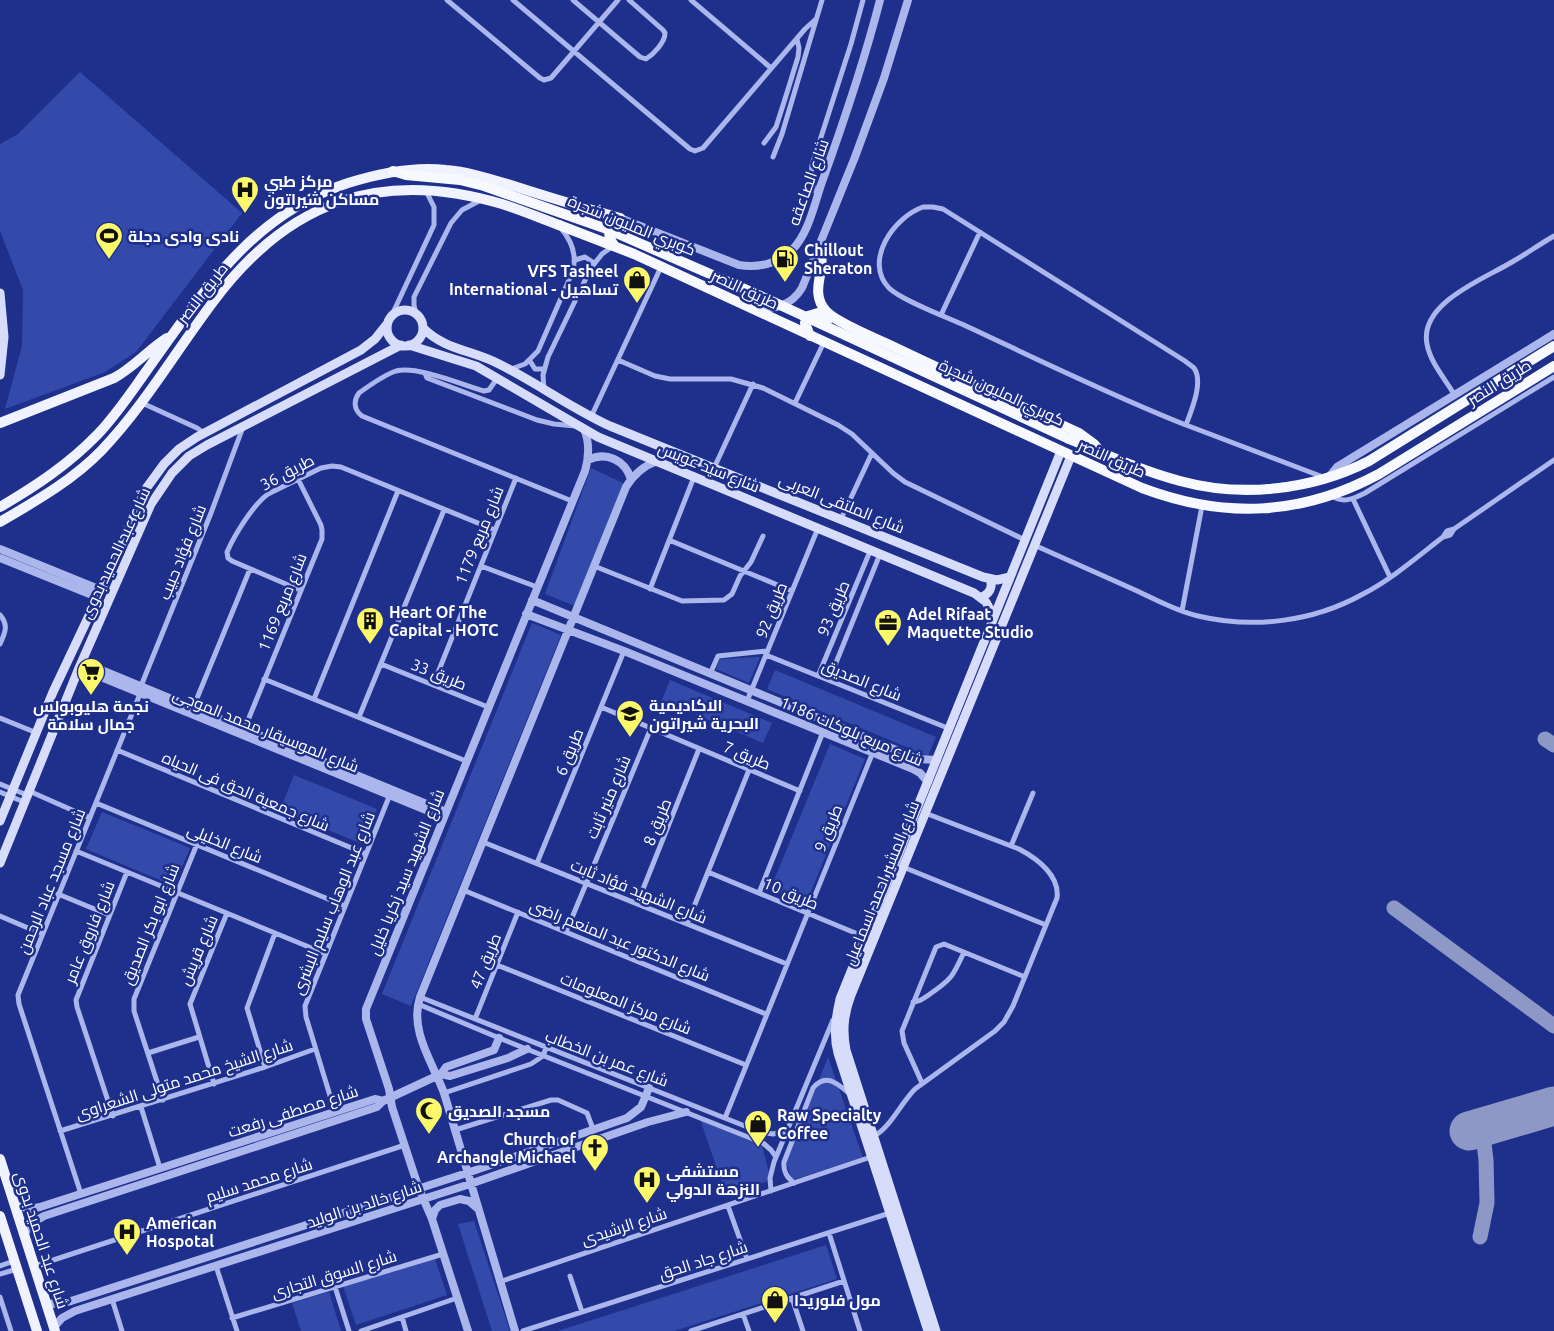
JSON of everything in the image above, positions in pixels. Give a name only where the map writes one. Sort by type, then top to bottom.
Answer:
[{"type":"highway","name":"كوبري المليون شجرة","points":[[393,172],[478,184],[616,233],[765,298],[1068,439]]},
{"type":"highway","points":[[614,245],[609,237],[609,232],[612,224],[620,218]]},
{"type":"highway","name":"طريق النصر","points":[[558,225],[614,245],[1142,488],[1162,496],[1202,506],[1239,509],[1276,507],[1312,500],[1355,486],[1533,385],[1554,366]]},
{"type":"highway","points":[[818,250],[822,258],[817,287],[819,300],[825,311],[837,319]]},
{"type":"highway","points":[[810,336],[805,323],[810,314],[818,313],[837,319],[1079,434],[1094,444],[1100,451]]},
{"type":"highway","name":"طريق النصر","points":[[1068,439],[1180,481],[1224,489],[1268,489],[1290,486],[1327,478],[1369,460],[1554,346]]},
{"type":"main road","name":"طريق النصر","points":[[0,507],[58,470],[98,434],[116,413],[227,264],[249,241],[288,210],[334,188],[393,172],[432,168],[470,173],[620,218]]},
{"type":"main road","name":"طريق النصر","points":[[0,522],[41,498],[72,476],[100,452],[141,402],[238,270],[259,249],[283,230],[309,215],[351,198],[388,192],[425,191],[455,194],[484,200],[516,209],[558,225]]},
{"type":"main road","points":[[0,293],[4,337],[0,374]]},
{"type":"main road","points":[[405,310],[416,314],[421,321],[422,328],[418,339],[404,345],[390,339],[387,332],[389,320],[397,312],[405,310]]},
{"type":"main road","name":"شارع عبد الحميد بدوى","points":[[1,817],[65,665],[150,481],[175,452],[204,433],[361,350],[375,339],[389,320]]},
{"type":"main road","name":"شارع الملتقى العربى","points":[[422,328],[445,344],[487,359],[508,369],[591,418],[990,579],[1010,577]]},
{"type":"main road","points":[[0,423],[114,378],[173,335]]},
{"type":"main road","points":[[424,350],[427,342],[434,338]]},
{"type":"main road","name":"شارع عبد الحميد بدوى","points":[[0,863],[81,665],[146,515],[164,483],[189,456],[207,445],[404,345]]},
{"type":"main road","name":"شارع سيد عويس","points":[[404,345],[476,366],[498,377],[581,428],[981,597]]},
{"type":"main road","name":"شارع المشير احمد اسماعيل","points":[[928,1331],[923,1303],[846,1050],[843,1034],[844,1018],[851,995],[925,812],[974,679],[994,617],[1061,451]]},
{"type":"main road","name":"شارع المشير احمد اسماعيل","points":[[936,1331],[923,1303],[871,1157],[836,1046],[835,1027],[840,999],[937,760],[1034,545],[1071,456]]},
{"type":"main road","points":[[1053,470],[1060,469],[1064,474]]},
{"type":"main road","points":[[990,579],[990,590],[988,594],[981,597],[991,608],[994,617]]},
{"type":"main road","name":"شارع عبد الحميد بدوى","points":[[0,1159],[54,1329]]},
{"type":"main road","name":"شارع عبد الحميد بدوى","points":[[0,1216],[37,1331]]},
{"type":"street","points":[[447,0],[542,79],[546,80],[550,78],[618,0]]},
{"type":"street","points":[[513,0],[690,149],[695,151],[703,148],[797,38],[816,19]]},
{"type":"street","points":[[573,0],[640,57],[646,58],[650,56],[665,38],[665,31],[629,0]]},
{"type":"street","points":[[691,0],[771,68]]},
{"type":"street","points":[[772,157],[782,134],[822,0]]},
{"type":"street","points":[[818,195],[811,177],[812,165],[851,44],[863,0]]},
{"type":"street","name":"شارع الصاعقه","points":[[620,218],[733,263],[746,266],[759,266],[777,260],[788,253],[796,245],[805,230],[818,195],[850,103],[880,0]]},
{"type":"street","name":"شارع الصاعقه","points":[[749,308],[776,308],[793,299],[802,288],[867,126],[908,0]]},
{"type":"street","points":[[764,143],[776,127],[798,58],[797,38]]},
{"type":"street","points":[[389,320],[434,225],[434,207],[425,191]]},
{"type":"street","points":[[416,314],[414,297],[451,223],[456,216],[469,206],[484,200]]},
{"type":"street","points":[[1186,425],[1196,393],[1197,376],[1194,368],[943,209],[933,207],[916,209],[894,228],[882,247],[880,274],[889,289],[896,294],[1186,425],[1327,478],[1337,467],[1554,334]]},
{"type":"street","points":[[508,369],[530,361],[541,345],[572,274],[575,260],[569,239],[558,225]]},
{"type":"street","points":[[941,315],[980,232]]},
{"type":"street","points":[[1454,394],[1429,352],[1426,343],[1426,332],[1429,322],[1443,305],[1454,297],[1554,236]]},
{"type":"street","points":[[544,390],[544,369],[594,263],[614,245]]},
{"type":"street","points":[[575,260],[585,257],[594,263]]},
{"type":"street","points":[[591,418],[661,267]]},
{"type":"street","points":[[795,403],[824,342]]},
{"type":"street","points":[[618,360],[655,376],[670,379],[732,379],[753,384],[795,403],[852,434],[905,482],[1025,540]]},
{"type":"street","points":[[530,361],[535,369],[544,369]]},
{"type":"street","points":[[498,377],[490,390],[484,391],[413,370],[394,372],[359,393],[355,401],[356,410],[362,416],[572,501]]},
{"type":"street","points":[[425,373],[427,378],[537,420],[581,428]]},
{"type":"street","points":[[1330,494],[1341,500],[1354,499],[1388,480],[1533,385],[1554,378]]},
{"type":"street","points":[[714,468],[753,384]]},
{"type":"street","points":[[141,402],[204,433]]},
{"type":"street","name":"شارع فؤاد حبيب","points":[[141,690],[244,427]]},
{"type":"street","name":"شارع الشهيد سيد زكريا خليل","points":[[468,1331],[432,1219],[419,1189],[405,1145],[387,1099],[367,1023],[366,1010],[588,460],[588,444],[581,428]]},
{"type":"street","points":[[841,519],[872,453]]},
{"type":"street","points":[[588,460],[602,456],[616,460],[624,466],[631,479]]},
{"type":"street","points":[[1034,545],[1182,611],[1210,618],[1251,623],[1273,622],[1330,609],[1364,594],[1554,460]]},
{"type":"street","points":[[515,1331],[444,1093],[418,1029],[416,1015],[419,1000],[626,487],[643,467],[657,461]]},
{"type":"street","name":"طريق 36","points":[[300,590],[230,560],[227,554],[258,503],[268,494],[321,468],[334,466],[495,530]]},
{"type":"street","points":[[650,589],[694,477]]},
{"type":"street","name":"شارع مربع 1179","points":[[433,685],[516,478]]},
{"type":"street","name":"شارع مربع 1169","points":[[243,732],[322,539],[321,525],[298,479]]},
{"type":"street","points":[[314,699],[398,491]]},
{"type":"street","points":[[1354,499],[1390,577]]},
{"type":"street","points":[[1182,611],[1202,506]]},
{"type":"street","points":[[359,717],[444,510]]},
{"type":"street","name":"طريق 92","points":[[747,701],[818,528]]},
{"type":"street","points":[[594,566],[682,602],[724,600],[732,594],[751,562],[762,536]]},
{"type":"street","points":[[669,540],[792,591]]},
{"type":"street","points":[[0,549],[99,594]]},
{"type":"street","name":"طريق 93","points":[[818,676],[871,549]]},
{"type":"street","name":"طريق 93","points":[[829,680],[880,553]]},
{"type":"street","points":[[0,558],[99,594]]},
{"type":"street","points":[[481,566],[537,587]]},
{"type":"street","points":[[192,711],[250,569]]},
{"type":"street","name":"شارع مربع بلوكات 1186","points":[[532,600],[918,759],[937,760]]},
{"type":"street","name":"شارع مربع بلوكات 1186","points":[[526,614],[624,650],[873,752],[913,769],[920,773],[928,782]]},
{"type":"street","points":[[0,615],[6,627],[0,644]]},
{"type":"street","name":"طريق 6","points":[[537,864],[624,650]]},
{"type":"street","points":[[710,674],[718,656],[767,653]]},
{"type":"street","name":"شارع الصديق","points":[[767,653],[818,676],[950,729]]},
{"type":"street","name":"طريق 33","points":[[381,664],[488,707]]},
{"type":"street","name":"شارع الموسيقار محمد الموجى","points":[[81,665],[444,815]]},
{"type":"street","points":[[264,679],[466,761]]},
{"type":"street","name":"شارع مسجد عباد الرحمن","points":[[80,1194],[18,1001],[19,992],[141,690]]},
{"type":"street","name":"طريق 7","points":[[601,707],[800,791]]},
{"type":"street","points":[[0,718],[37,733]]},
{"type":"street","points":[[820,719],[823,732]]},
{"type":"street","points":[[759,893],[823,732],[834,724]]},
{"type":"street","name":"شارع منير ثابت","points":[[566,932],[650,728]]},
{"type":"street","name":"طريق 8","points":[[637,904],[699,749]]},
{"type":"street","name":"شارع جمعية الحق فى الحياه","points":[[117,750],[366,854]]},
{"type":"street","name":"طريق 9","points":[[725,1118],[873,752]]},
{"type":"street","points":[[687,924],[749,770]]},
{"type":"street","points":[[0,784],[12,793]]},
{"type":"street","points":[[0,792],[27,796],[90,818]]},
{"type":"street","name":"شارع عبد الوهاب سليم البشرى","points":[[335,1112],[305,1009],[391,792]]},
{"type":"street","points":[[1011,846],[1034,793]]},
{"type":"street","name":"شارع الخليلى","points":[[96,803],[345,906]]},
{"type":"street","points":[[873,1137],[883,1130],[904,1101],[922,1083],[1000,1027],[1010,1012],[1058,892],[1054,880],[1034,857],[925,812]]},
{"type":"street","name":"شارع الشهيد فؤاد ثابت","points":[[483,842],[786,964]]},
{"type":"street","name":"شارع ابو بكر الصديق","points":[[164,1100],[134,1011],[134,1000],[196,844]]},
{"type":"street","points":[[76,851],[326,954]]},
{"type":"street","points":[[903,866],[1046,925]]},
{"type":"street","name":"شارع فاروق عامر","points":[[113,1116],[76,1004],[78,993],[127,872]]},
{"type":"street","name":"طريق 10","points":[[708,872],[865,937]]},
{"type":"street","name":"شارع الدكتور عبد المنعم راضى","points":[[463,890],[766,1014]]},
{"type":"street","points":[[58,894],[110,915]]},
{"type":"street","name":"طريق 47","points":[[475,1019],[518,912]]},
{"type":"street","name":"شارع قريش","points":[[214,1084],[190,1007],[190,1001],[227,913]]},
{"type":"street","points":[[0,916],[42,934]]},
{"type":"street","points":[[265,1067],[247,1008],[275,933]]},
{"type":"street","points":[[922,1083],[902,1035],[904,1024],[936,947],[944,944],[1025,977]]},
{"type":"street","points":[[913,1002],[921,1000],[947,982],[964,952]]},
{"type":"street","name":"شارع مركز المعلومات","points":[[497,965],[746,1065]]},
{"type":"street","name":"شارع عمر بن الخطاب","points":[[419,1000],[475,1019],[766,1134],[778,1134],[786,1131]]},
{"type":"street","name":"شارع عمر بن الخطاب","points":[[419,1000],[499,1038],[763,1143],[776,1157]]},
{"type":"street","name":"شارع المشير احمد اسماعيل","points":[[771,1191],[772,1167],[838,1010]]},
{"type":"street","points":[[148,1053],[199,1037]]},
{"type":"street","points":[[387,1099],[438,1075],[446,1067],[490,1052],[496,1048],[499,1038]]},
{"type":"street","points":[[438,1075],[450,1076],[500,1061],[527,1049],[530,1041]]},
{"type":"street","points":[[496,1048],[500,1054],[500,1061]]},
{"type":"street","points":[[444,1093],[531,1064],[543,1056],[546,1048]]},
{"type":"street","name":"شارع الشيخ محمد متولى الشعراوى","points":[[60,1132],[141,1108],[316,1049]]},
{"type":"street","points":[[794,1183],[788,1178],[784,1166],[785,1157],[808,1098],[816,1085],[824,1080],[830,1080],[851,1095]]},
{"type":"street","points":[[648,1122],[647,1113],[641,1107],[649,1088]]},
{"type":"street","name":"شارع مصطفى رفعت","points":[[16,1205],[25,1208],[35,1208],[375,1099],[387,1099]]},
{"type":"street","name":"شارع مصطفى رفعت","points":[[25,1233],[32,1223],[40,1218],[377,1107],[387,1099]]},
{"type":"street","points":[[455,1130],[555,1099],[587,1113],[594,1129]]},
{"type":"street","name":"شارع خالد بن الوليد","points":[[46,1303],[61,1304],[419,1189],[628,1118],[641,1107]]},
{"type":"street","points":[[141,1108],[160,1168]]},
{"type":"street","name":"شارع خالد بن الوليد","points":[[54,1329],[66,1316],[112,1299],[470,1184],[648,1122],[686,1112]]},
{"type":"street","points":[[763,1143],[767,1139],[766,1134]]},
{"type":"street","name":"شارع محمد سليم","points":[[35,1266],[405,1145]]},
{"type":"street","name":"شارع الرشيدى","points":[[500,1282],[871,1157]]},
{"type":"street","points":[[772,1167],[780,1170],[784,1166]]},
{"type":"street","points":[[432,1219],[435,1210],[440,1205],[460,1199],[469,1202],[477,1208]]},
{"type":"street","points":[[728,1206],[747,1259]]},
{"type":"street","points":[[35,1208],[35,1215],[40,1218]]},
{"type":"street","name":"شارع جاد الحق","points":[[523,1331],[890,1213]]},
{"type":"street","points":[[829,1233],[860,1331]]},
{"type":"street","name":"شارع السوق التجارى","points":[[232,1318],[443,1254]]},
{"type":"street","points":[[0,1266],[16,1265]]},
{"type":"street","points":[[0,1274],[16,1265]]},
{"type":"street","points":[[216,1266],[237,1331]]},
{"type":"street","points":[[570,1276],[582,1312]]},
{"type":"street","points":[[692,1331],[844,1281]]},
{"type":"street","points":[[335,1287],[349,1331]]},
{"type":"street","points":[[0,1297],[11,1331]]},
{"type":"street","points":[[361,1331],[458,1298]]},
{"type":"street","points":[[792,1298],[803,1331]]},
{"type":"street","points":[[112,1299],[122,1331]]},
{"type":"street","points":[[61,1304],[66,1316]]},
{"type":"street","points":[[743,1314],[749,1331]]},
{"type":"street","points":[[402,1317],[406,1331]]},
{"type":"shaded area","name":"نادى وادى دجلة","points":[[80,72],[242,213],[136,352],[105,372],[5,409],[22,346],[23,290],[0,231],[0,144],[18,134]]},
{"type":"shaded area","points":[[591,468],[627,485],[575,606],[545,594]]},
{"type":"shaded area","points":[[532,623],[561,635],[411,1006],[382,994]]},
{"type":"shaded area","points":[[760,657],[749,683],[716,669],[720,659]]},
{"type":"shaded area","points":[[775,670],[936,737],[928,756],[767,689]]},
{"type":"shaded area","points":[[670,680],[772,723],[763,743],[662,700]]},
{"type":"shaded area","points":[[830,744],[865,759],[806,904],[770,890]]},
{"type":"shaded area","points":[[294,775],[377,809],[362,844],[280,810]]},
{"type":"shaded area","points":[[102,812],[190,848],[174,886],[86,849]]},
{"type":"shaded area","points":[[828,1057],[863,1158],[792,1180],[786,1162]]},
{"type":"shaded area","points":[[700,1119],[762,1146],[771,1180],[726,1195]]},
{"type":"shaded area","points":[[474,1221],[510,1331],[492,1331],[458,1224]]},
{"type":"shaded area","points":[[826,1245],[837,1279],[674,1331],[558,1331]]},
{"type":"shaded area","points":[[434,1256],[447,1295],[356,1325],[343,1286]]},
{"type":"shaded area","points":[[329,1292],[341,1331],[301,1331],[292,1303]]},
{"type":"taxiway","points":[[1545,739],[1554,745]]},
{"type":"taxiway","points":[[1394,908],[1554,1026]]},
{"type":"taxiway","points":[[1480,1237],[1487,1203],[1486,1160],[1482,1127]]},
{"type":"runway","points":[[1469,1131],[1554,1106]]},
{"type":"place","name":"مركز طبي مساكن شيراتون","points":[[245,214]]},
{"type":"place","name":"نادى وادى دجلة","points":[[109,260]]},
{"type":"place","name":"Chillout Sheraton","points":[[785,283]]},
{"type":"place","name":"VFS Tasheel International - تساهيل","points":[[637,304]]},
{"type":"place","name":"Heart Of The Capital - HOTC","points":[[370,645]]},
{"type":"place","name":"Adel Rifaat Maquette Studio","points":[[888,647]]},
{"type":"place","name":"نجمة هليوبولس جمال سلامة","points":[[91,696]]},
{"type":"place","name":"الاكاديمية البحرية شيراتون","points":[[630,738]]},
{"type":"place","name":"مسجد الصديق","points":[[429,1135]]},
{"type":"place","name":"Raw Specialty Coffee","points":[[758,1148]]},
{"type":"place","name":"Church of Archangle Michael","points":[[595,1172]]},
{"type":"place","name":"مستشفى النزهة الدولي","points":[[647,1204]]},
{"type":"place","name":"American Hospotal","points":[[127,1256]]},
{"type":"place","name":"مول فلوريدا","points":[[775,1324]]}]
